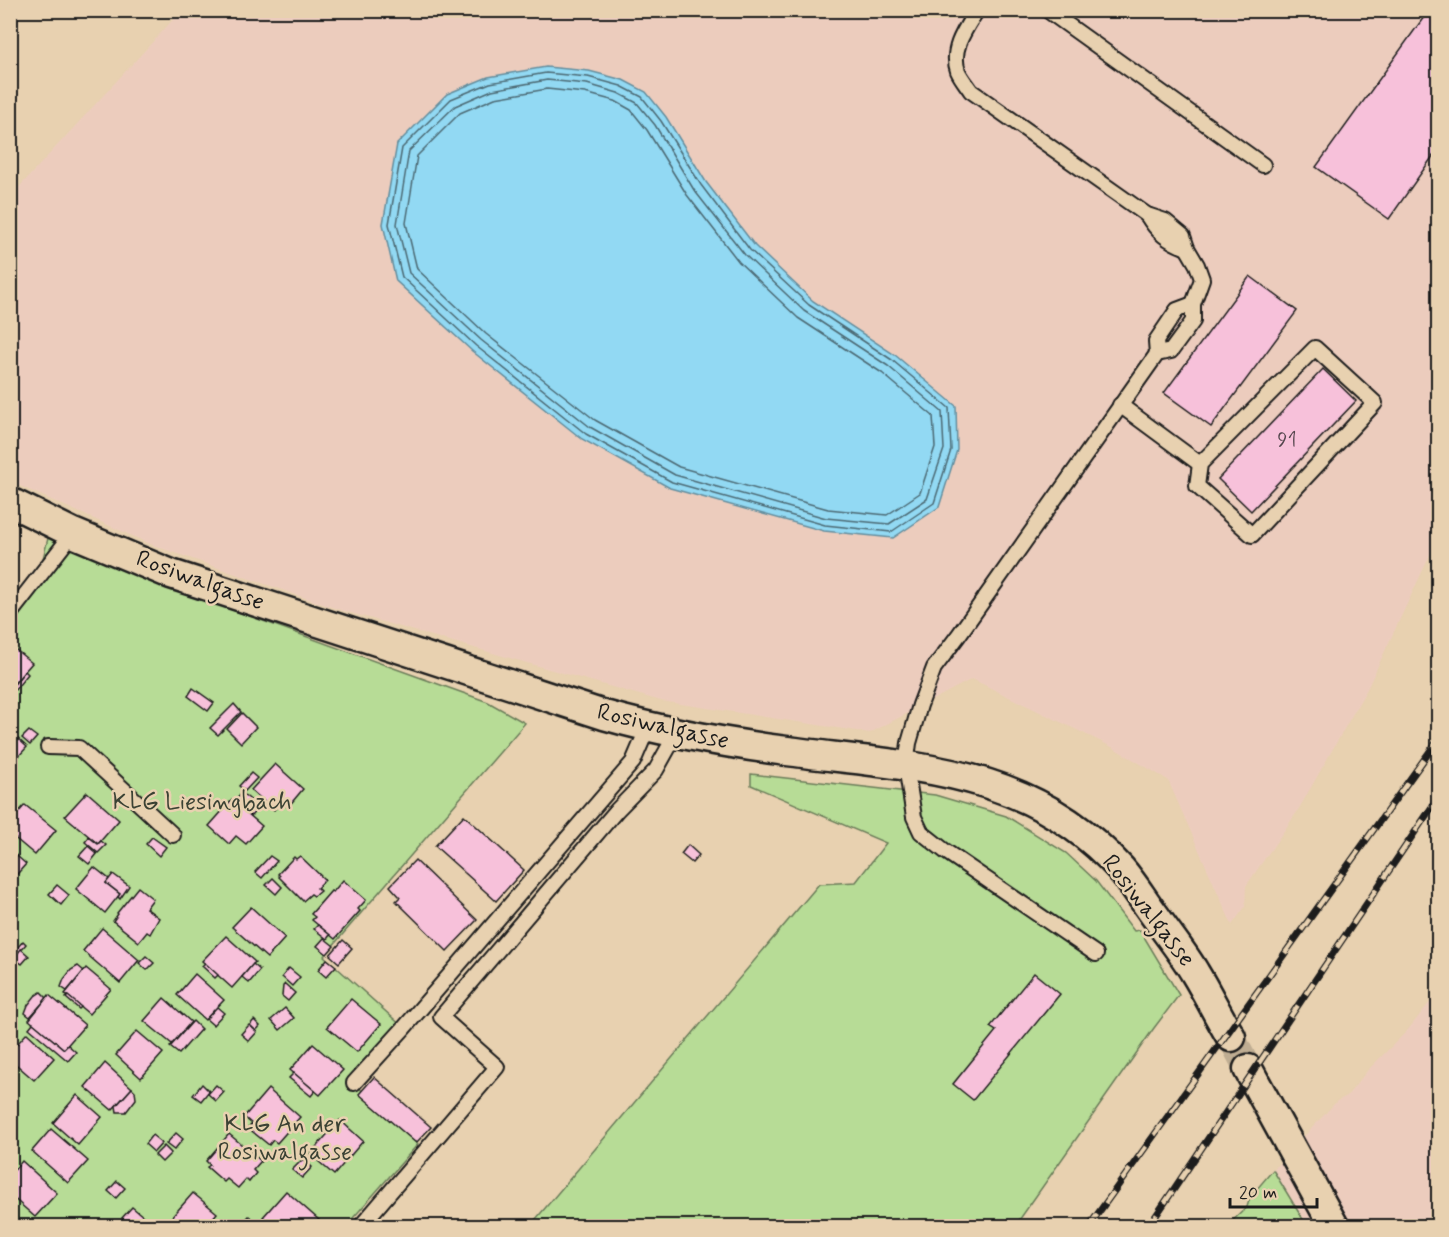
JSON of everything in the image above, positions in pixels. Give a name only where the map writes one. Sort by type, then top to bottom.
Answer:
[{"type":"street","name":"Rosiwalgasse","points":[[10,502],[73,533],[171,574],[604,715],[676,734],[752,747],[906,766],[989,783],[1025,797],[1049,810],[1096,845],[1121,870],[1195,972],[1231,1037]]},
{"type":"street","points":[[1248,1069],[1334,1227]]},
{"type":"lane","points":[[977,10],[958,44],[955,57],[958,72],[971,91],[1147,215],[1156,230],[1173,243],[1187,248],[1202,279],[1193,304],[1177,310],[1156,341],[1157,354],[934,668],[914,724],[906,766],[914,817],[921,832],[945,851],[1096,954]]},
{"type":"lane","points":[[1047,10],[1263,165]]},
{"type":"lane","points":[[1315,348],[1375,403],[1252,535],[1197,486],[1200,464],[1315,348]]},
{"type":"lane","points":[[1120,405],[1200,464]]},
{"type":"lane","points":[[10,614],[73,533]]},
{"type":"lane","points":[[354,1083],[633,762],[648,727]]},
{"type":"lane","points":[[361,1227],[497,1068],[441,1017],[617,810],[656,770],[676,734]]},
{"type":"lane","points":[[48,747],[79,748],[174,836]]},
{"type":"shaded area","points":[[181,11],[1438,11],[1438,538],[1368,687],[1297,812],[1246,886],[1245,907],[1232,925],[1168,780],[1112,747],[972,679],[870,733],[661,701],[337,609],[155,546],[11,482],[10,197]]},
{"type":"shaded area","points":[[1438,992],[1438,1226],[1307,1226],[1273,1170],[1337,1101],[1347,1096],[1367,1071],[1407,1031]]},
{"type":"green space","name":"KLG Liesingbach","points":[[49,534],[163,585],[488,702],[525,723],[324,956],[404,1028],[354,1083],[418,1144],[346,1226],[11,1226],[10,618],[40,571]]},
{"type":"green space","points":[[751,774],[935,795],[1006,816],[1066,853],[1096,881],[1134,931],[1140,930],[1179,995],[1015,1226],[530,1226],[819,884],[856,882],[886,843],[751,785]]},
{"type":"green space","points":[[1273,1170],[1307,1226],[1227,1226],[1247,1207],[1250,1197]]},
{"type":"water","points":[[546,67],[589,71],[623,80],[646,92],[666,117],[706,182],[755,246],[813,301],[895,355],[956,406],[957,450],[939,507],[893,538],[824,531],[670,488],[582,439],[472,351],[396,281],[383,224],[397,144],[447,94],[488,77]]},
{"type":"building","points":[[1429,10],[1438,10],[1438,149],[1389,219],[1316,167]]},
{"type":"building","points":[[1250,276],[1297,311],[1211,427],[1164,393]]},
{"type":"building","points":[[1323,369],[1356,401],[1251,511],[1218,479]]},
{"type":"building","points":[[10,645],[32,663],[10,688]]},
{"type":"building","points":[[25,671],[28,674],[14,691],[11,688]]},
{"type":"building","points":[[193,688],[214,703],[208,711],[188,696]]},
{"type":"building","points":[[234,704],[241,712],[218,735],[210,728]]},
{"type":"building","points":[[242,713],[256,727],[241,743],[227,729]]},
{"type":"building","points":[[29,731],[37,737],[30,745],[22,738]]},
{"type":"building","points":[[15,736],[27,747],[17,758],[10,752],[10,742]]},
{"type":"building","points":[[275,764],[303,789],[288,807],[281,802],[274,810],[251,790]]},
{"type":"building","points":[[251,773],[257,778],[245,791],[239,786]]},
{"type":"building","points":[[87,792],[119,820],[98,844],[65,816]]},
{"type":"building","points":[[242,793],[259,807],[251,816],[234,802]]},
{"type":"building","points":[[232,800],[262,826],[246,844],[236,836],[229,844],[209,826]]},
{"type":"building","points":[[25,805],[56,830],[35,855],[10,834],[10,809],[17,814]]},
{"type":"building","points":[[464,815],[524,870],[496,901],[435,846]]},
{"type":"building","points":[[89,837],[98,844],[101,841],[106,845],[98,853],[85,842]]},
{"type":"building","points":[[152,837],[166,847],[159,856],[146,844]]},
{"type":"building","points":[[688,845],[699,855],[692,863],[681,854]]},
{"type":"building","points":[[88,846],[97,854],[89,864],[79,856]]},
{"type":"building","points":[[10,850],[26,864],[10,882]]},
{"type":"building","points":[[270,856],[277,861],[262,878],[255,872]]},
{"type":"building","points":[[300,856],[325,880],[317,888],[320,891],[314,896],[311,894],[303,901],[278,874],[294,857],[296,859]]},
{"type":"building","points":[[415,860],[477,920],[447,951],[396,901],[400,897],[390,886]]},
{"type":"building","points":[[94,867],[109,879],[106,883],[120,894],[105,913],[76,889]]},
{"type":"building","points":[[113,874],[129,886],[120,899],[118,897],[120,894],[106,883]]},
{"type":"building","points":[[273,878],[282,887],[276,894],[266,885]]},
{"type":"building","points":[[343,880],[366,900],[358,909],[360,911],[335,939],[312,920],[315,917],[311,914]]},
{"type":"building","points":[[57,885],[69,895],[61,905],[49,894]]},
{"type":"building","points":[[138,887],[153,899],[146,908],[159,918],[150,934],[147,932],[139,942],[113,921]]},
{"type":"building","points":[[251,907],[285,938],[267,958],[232,927]]},
{"type":"building","points":[[318,925],[330,935],[327,939],[314,929]]},
{"type":"building","points":[[102,928],[139,960],[120,983],[83,951]]},
{"type":"building","points":[[226,936],[255,962],[232,988],[202,961]]},
{"type":"building","points":[[324,938],[334,946],[327,954],[317,946]]},
{"type":"building","points":[[343,940],[352,948],[339,963],[330,955]]},
{"type":"building","points":[[23,941],[26,944],[14,958],[10,955],[10,948],[14,943],[18,947]]},
{"type":"building","points":[[21,949],[29,956],[22,964],[14,958]]},
{"type":"building","points":[[146,956],[154,963],[147,970],[139,963]]},
{"type":"building","points":[[327,959],[336,966],[326,977],[318,970]]},
{"type":"building","points":[[205,963],[218,975],[215,978],[202,966]]},
{"type":"building","points":[[253,964],[260,970],[249,983],[242,977]]},
{"type":"building","points":[[78,966],[84,971],[67,991],[61,987],[64,979],[71,970]]},
{"type":"building","points":[[86,968],[111,989],[89,1014],[65,994]]},
{"type":"building","points":[[289,968],[300,977],[292,986],[282,977]]},
{"type":"building","points":[[1034,973],[1060,994],[973,1100],[953,1084],[996,1031],[990,1027]]},
{"type":"building","points":[[195,974],[224,1000],[205,1020],[177,995]]},
{"type":"building","points":[[285,984],[295,993],[288,1001],[282,996]]},
{"type":"building","points":[[41,992],[47,998],[30,1017],[25,1013],[28,1005]]},
{"type":"building","points":[[49,995],[85,1025],[64,1049],[29,1020]]},
{"type":"building","points":[[68,996],[81,1007],[79,1009],[66,998]]},
{"type":"building","points":[[164,998],[191,1022],[172,1044],[144,1021]]},
{"type":"building","points":[[351,999],[381,1024],[357,1052],[327,1027]]},
{"type":"building","points":[[217,1007],[224,1013],[213,1025],[206,1019]]},
{"type":"building","points":[[285,1008],[294,1018],[280,1030],[271,1020]]},
{"type":"building","points":[[254,1020],[260,1026],[256,1031],[250,1025]]},
{"type":"building","points":[[193,1021],[201,1029],[179,1054],[170,1047]]},
{"type":"building","points":[[33,1023],[64,1049],[68,1045],[76,1052],[68,1061],[29,1028]]},
{"type":"building","points":[[249,1025],[257,1032],[249,1041],[241,1034]]},
{"type":"building","points":[[137,1031],[163,1053],[141,1078],[116,1055]]},
{"type":"building","points":[[27,1033],[54,1058],[34,1080],[10,1059],[10,1052]]},
{"type":"building","points":[[313,1044],[343,1070],[320,1095],[290,1070]]},
{"type":"building","points":[[105,1063],[132,1088],[112,1110],[85,1087]]},
{"type":"building","points":[[294,1073],[315,1091],[311,1096],[289,1078]]},
{"type":"building","points":[[374,1077],[431,1127],[416,1143],[359,1094]]},
{"type":"building","points":[[202,1084],[209,1091],[201,1101],[193,1095]]},
{"type":"building","points":[[216,1085],[224,1092],[216,1101],[208,1094]]},
{"type":"building","points":[[132,1088],[136,1099],[126,1112],[117,1112],[116,1106]]},
{"type":"building","points":[[268,1089],[300,1117],[277,1143],[273,1140],[269,1145],[248,1128],[252,1124],[244,1117]]},
{"type":"building","points":[[77,1095],[102,1117],[78,1145],[53,1123]]},
{"type":"building","points":[[340,1120],[363,1141],[334,1175],[310,1154]]},
{"type":"building","points":[[51,1129],[88,1161],[68,1183],[32,1151]]},
{"type":"building","points":[[176,1133],[183,1139],[174,1150],[166,1144]]},
{"type":"building","points":[[229,1134],[261,1161],[253,1170],[256,1173],[249,1182],[246,1179],[238,1188],[227,1179],[224,1182],[207,1167],[210,1165],[206,1161]]},
{"type":"building","points":[[152,1135],[162,1143],[154,1152],[145,1144]]},
{"type":"building","points":[[164,1146],[171,1153],[162,1162],[155,1155]]},
{"type":"building","points":[[303,1159],[312,1167],[302,1178],[292,1170]]},
{"type":"building","points":[[22,1161],[57,1193],[35,1217],[10,1195],[10,1175]]},
{"type":"building","points":[[117,1181],[125,1188],[116,1198],[108,1191]]},
{"type":"building","points":[[286,1191],[319,1220],[313,1226],[274,1226],[263,1217]]},
{"type":"building","points":[[193,1193],[217,1213],[206,1226],[181,1226],[171,1218]]},
{"type":"building","points":[[132,1207],[144,1217],[136,1226],[131,1226],[122,1218]]},
{"type":"building","points":[[249,1216],[261,1226],[240,1226]]},
{"type":"tunnel","points":[[1231,1037],[1248,1069]]},
{"type":"railway","points":[[1089,1226],[1438,740]]},
{"type":"railway","points":[[1149,1226],[1438,798]]},
{"type":"park label","name":"KLG An der Rosiwalgasse","points":[[285,1138]]}]
